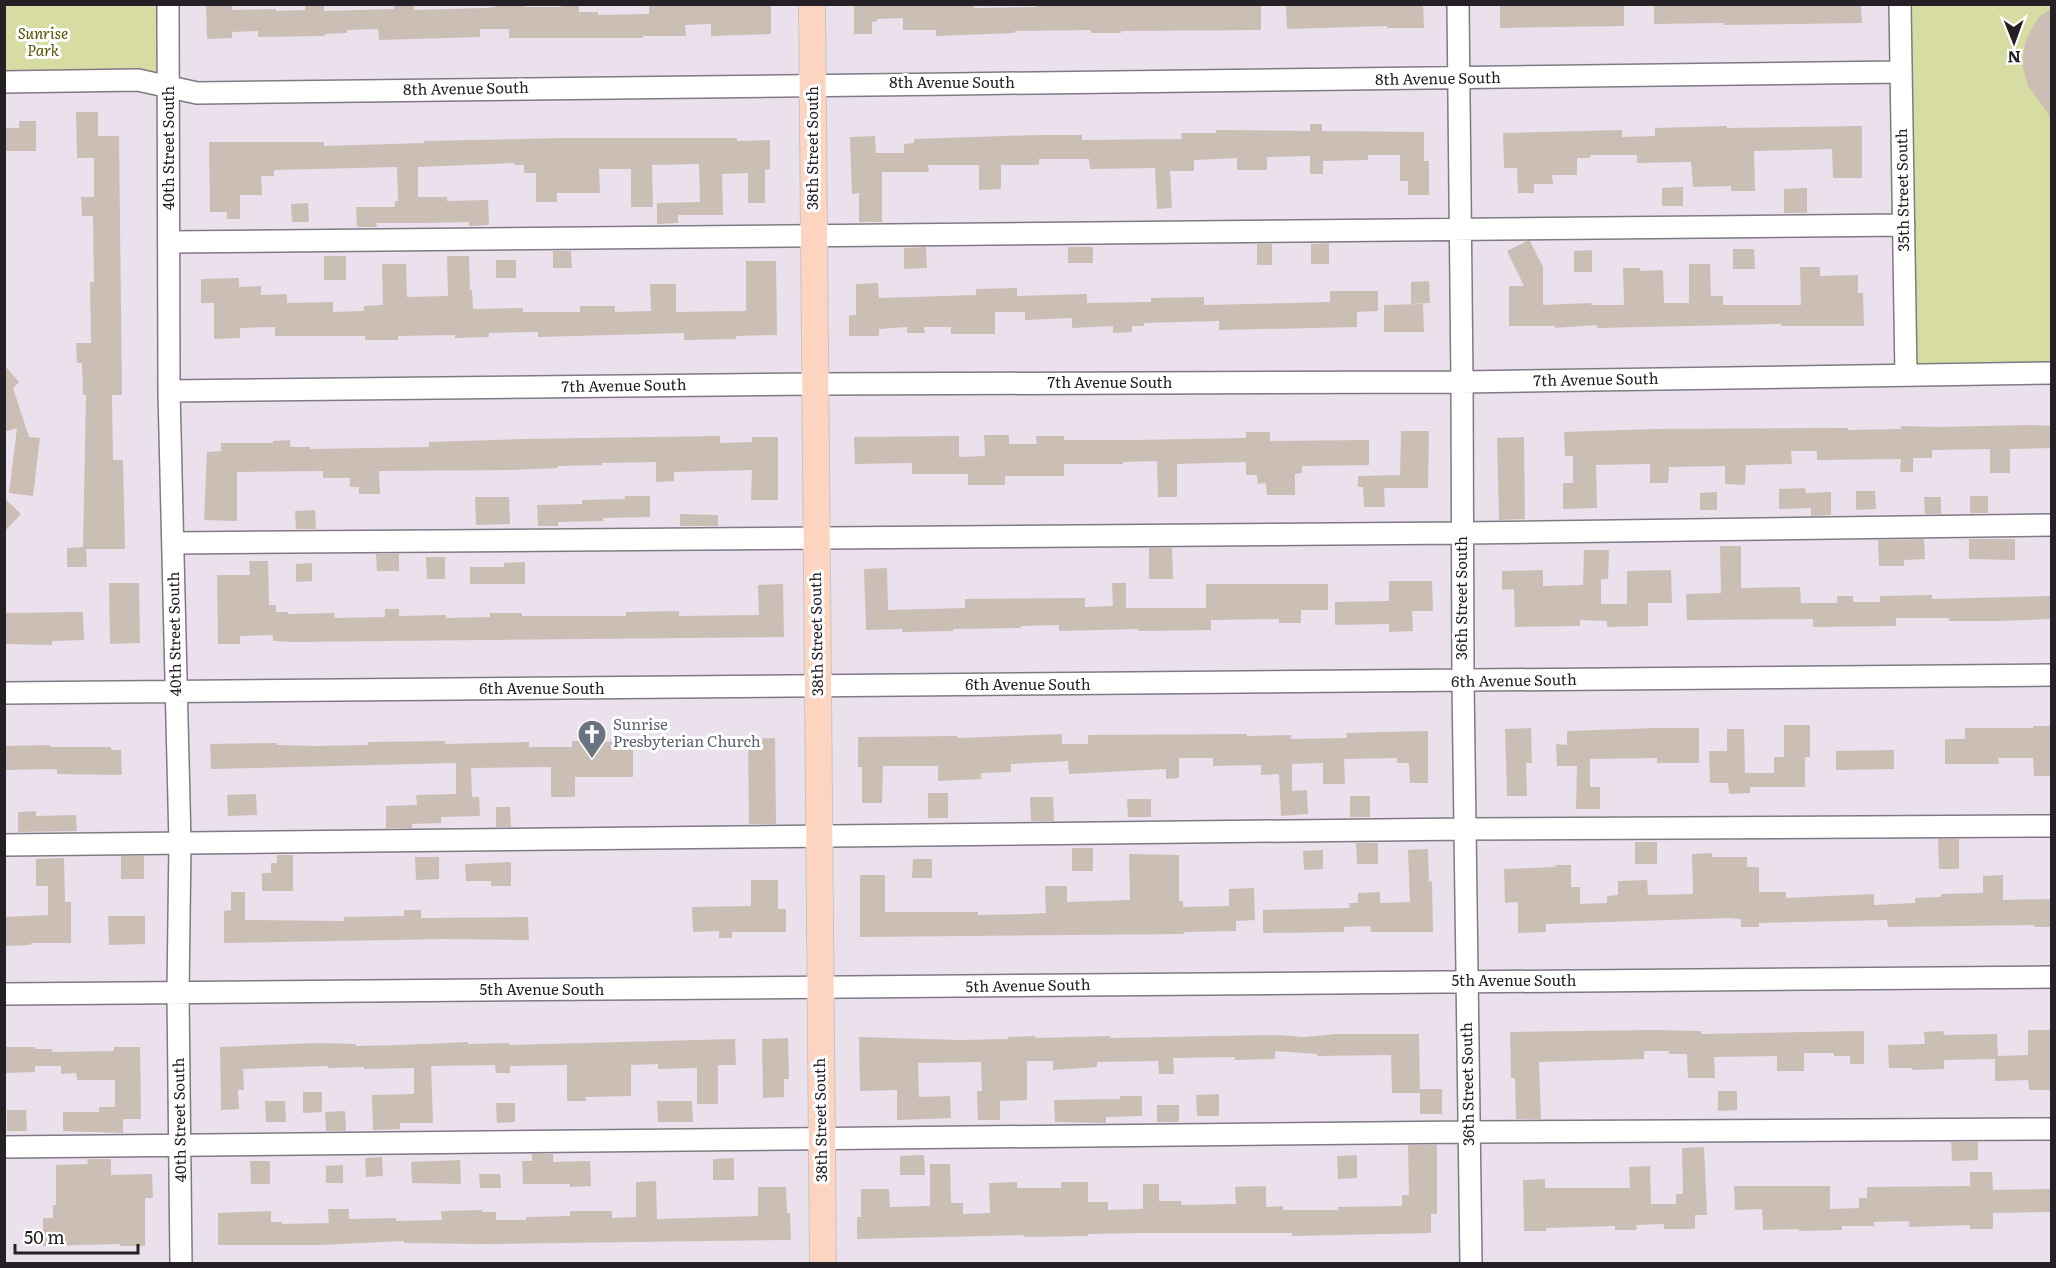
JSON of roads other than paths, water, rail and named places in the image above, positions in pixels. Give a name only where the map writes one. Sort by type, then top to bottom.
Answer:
[{"type":"main road","name":"38th Street South","points":[[812,4],[823,1263]]},
{"type":"street","name":"40th Street South","points":[[168,4],[169,391],[180,843],[178,993],[181,1263]]},
{"type":"street","name":"36th Street South","points":[[1458,4],[1462,682],[1472,1263]]},
{"type":"street","name":"35th Street South","points":[[1900,4],[1906,375]]},
{"type":"street","name":"8th Avenue South","points":[[4,82],[138,80],[197,93],[1901,72]]},
{"type":"street","points":[[169,242],[1904,225]]},
{"type":"street","name":"7th Avenue South","points":[[169,391],[814,384],[1462,382],[2052,373]]},
{"type":"street","points":[[173,543],[1462,533],[2052,525]]},
{"type":"street","name":"6th Avenue South","points":[[4,693],[1462,682],[2052,675]]},
{"type":"street","points":[[4,845],[1465,829],[2052,826]]},
{"type":"street","name":"5th Avenue South","points":[[4,994],[2052,977]]},
{"type":"street","points":[[4,1147],[1469,1132],[2052,1129]]},
{"type":"place","name":"Sunrise Presbyterian Church","points":[[592,760]]},
{"type":"park label","name":"Sunrise Park","points":[[43,42]]}]
